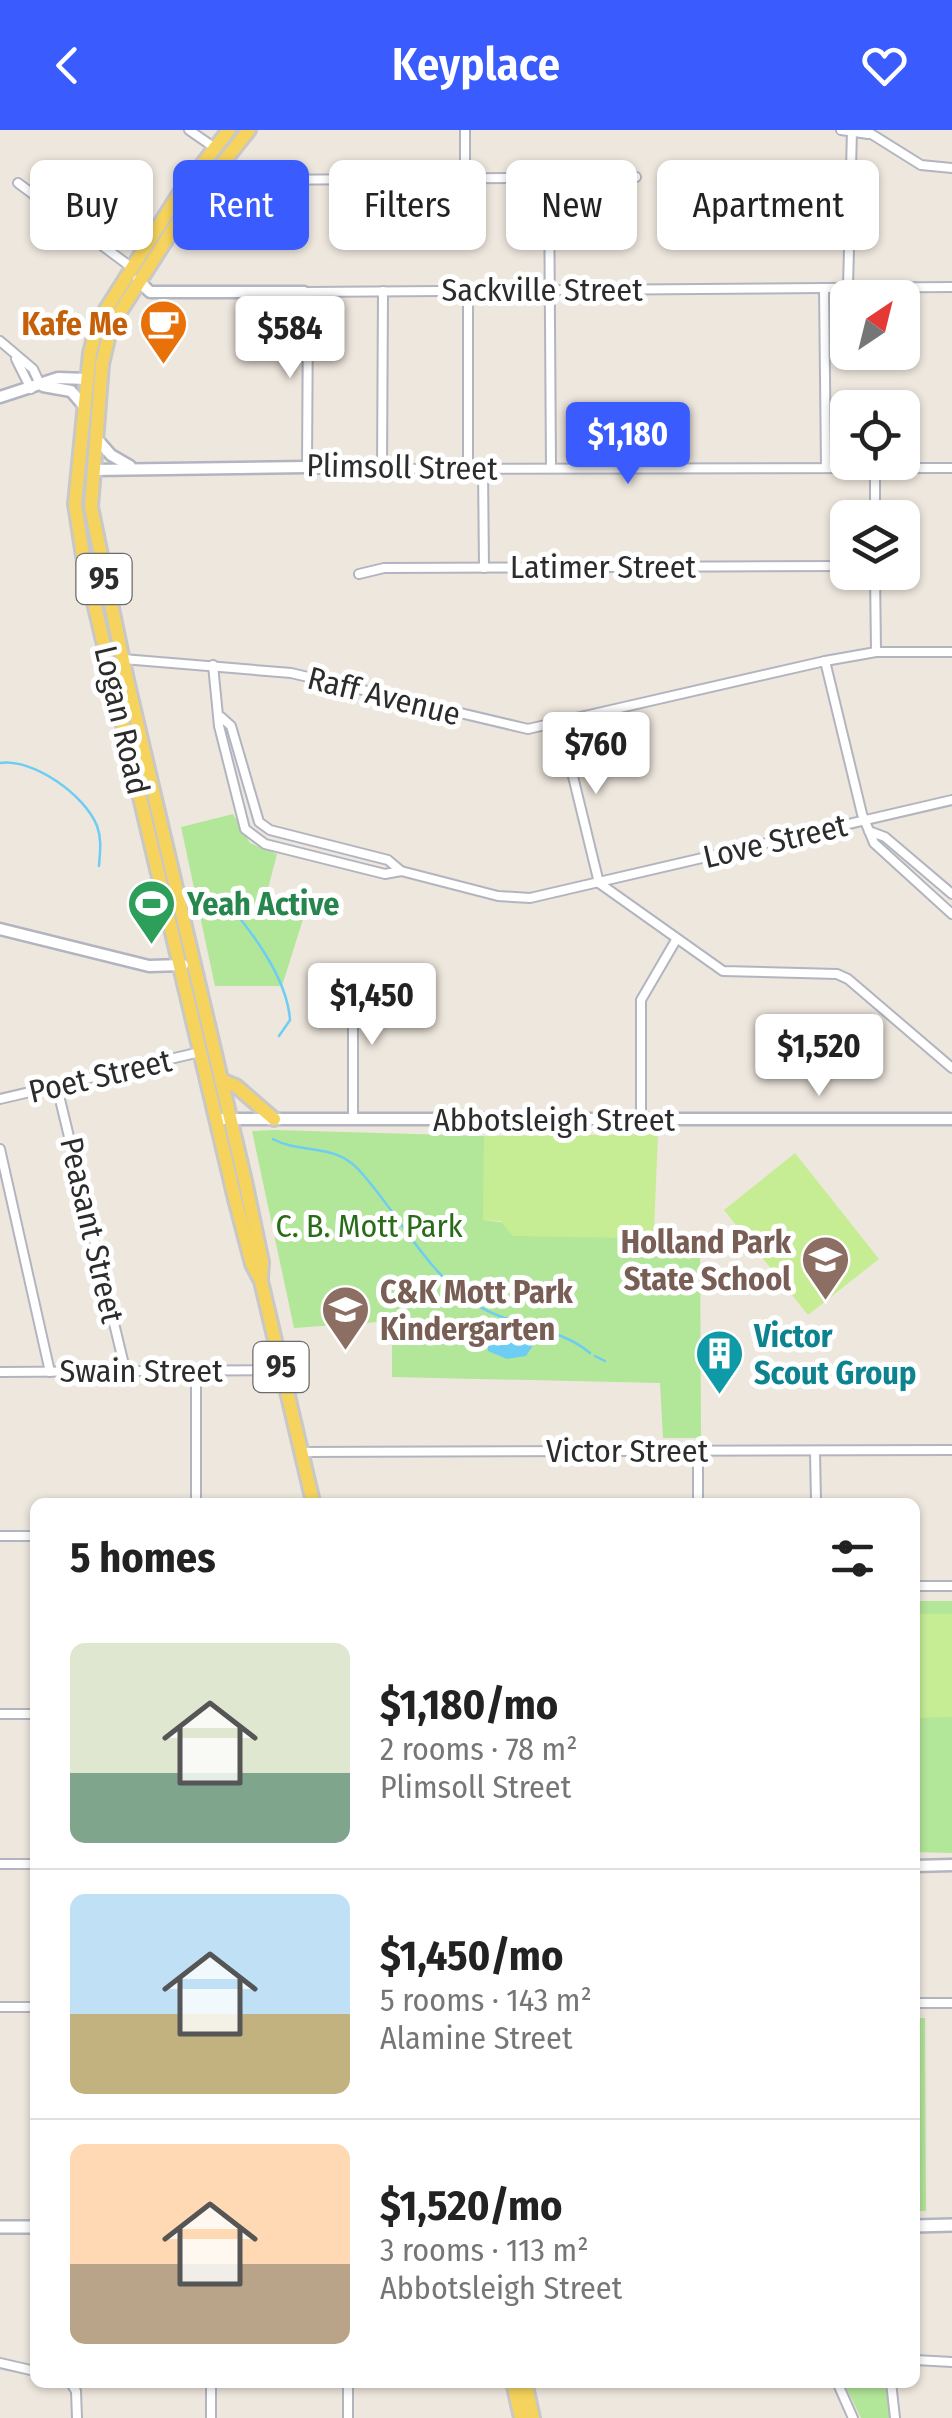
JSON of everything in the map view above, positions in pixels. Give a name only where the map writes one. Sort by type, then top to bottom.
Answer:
[{"type":"main road","name":"Logan Road","points":[[219,160],[229,130]]},
{"type":"main road","name":"Logan Road","points":[[205,160],[221,153],[249,130]]},
{"type":"main road","name":"Logan Road","points":[[173,212],[135,273],[111,326],[84,406],[75,514],[115,660],[187,965],[222,1080],[224,1119]]},
{"type":"main road","name":"Logan Road","points":[[135,273],[173,225]]},
{"type":"main road","name":"Logan Road","points":[[94,381],[93,530],[115,660]]},
{"type":"main road","points":[[75,514],[86,476],[93,470]]},
{"type":"main road","name":"Logan Road","points":[[187,965],[200,1052],[224,1119],[262,1262],[261,1281],[312,1498]]},
{"type":"main road","points":[[222,1080],[236,1086],[274,1119]]},
{"type":"main road","points":[[920,2226],[952,2225]]},
{"type":"main road","points":[[0,2227],[30,2227]]},
{"type":"main road","points":[[514,2388],[521,2418]]},
{"type":"main road","points":[[526,2388],[533,2418]]},
{"type":"street","points":[[189,130],[221,153]]},
{"type":"street","points":[[465,130],[465,160]]},
{"type":"street","points":[[848,280],[848,131],[869,132],[922,165],[952,168]]},
{"type":"street","points":[[18,184],[135,273]]},
{"type":"street","points":[[549,250],[551,468]]},
{"type":"street","name":"Sackville Street","points":[[135,273],[150,292],[830,288]]},
{"type":"street","name":"Sackville Street","points":[[920,287],[952,287]]},
{"type":"street","points":[[824,288],[826,468]]},
{"type":"street","points":[[382,468],[384,290]]},
{"type":"street","points":[[468,290],[468,468]]},
{"type":"street","points":[[304,292],[308,306],[308,467]]},
{"type":"street","points":[[0,341],[33,369],[38,387]]},
{"type":"street","points":[[0,397],[58,378],[94,381]]},
{"type":"street","points":[[38,387],[69,390],[84,406]]},
{"type":"street","points":[[96,438],[114,458],[136,467]]},
{"type":"street","name":"Plimsoll Street","points":[[93,470],[830,468]]},
{"type":"street","name":"Plimsoll Street","points":[[920,468],[952,468]]},
{"type":"street","points":[[483,470],[484,568]]},
{"type":"street","name":"Latimer Street","points":[[358,574],[382,568],[830,566]]},
{"type":"street","points":[[875,590],[876,652]]},
{"type":"street","name":"Raff Avenue","points":[[115,660],[290,673],[528,729],[824,661],[876,652],[952,652]]},
{"type":"street","points":[[824,661],[869,831],[884,853],[952,914]]},
{"type":"street","points":[[213,665],[242,819],[254,837],[265,844],[384,874],[401,871]]},
{"type":"street","points":[[220,717],[231,726],[259,822],[270,830],[388,860],[401,871]]},
{"type":"street","points":[[560,723],[598,883],[724,971],[837,974],[848,979],[952,1068]]},
{"type":"street","name":"Love Street","points":[[401,871],[516,898],[598,883],[952,800]]},
{"type":"street","points":[[869,831],[885,837],[952,894]]},
{"type":"street","points":[[0,929],[148,966],[187,965]]},
{"type":"street","points":[[640,1120],[641,1000],[676,940]]},
{"type":"street","points":[[347,984],[353,1000],[353,1120]]},
{"type":"street","name":"Poet Street","points":[[0,1100],[200,1052]]},
{"type":"street","name":"Peasant Street","points":[[58,1087],[126,1373]]},
{"type":"street","name":"Abbotsleigh Street","points":[[224,1119],[952,1119]]},
{"type":"street","points":[[0,1149],[50,1372]]},
{"type":"street","name":"Swain Street","points":[[0,1372],[282,1370]]},
{"type":"street","points":[[196,1371],[196,1498]]},
{"type":"street","name":"Victor Street","points":[[301,1452],[952,1450]]},
{"type":"street","points":[[698,1451],[698,1498]]},
{"type":"street","points":[[815,1451],[816,1498]]},
{"type":"street","points":[[0,1536],[30,1536]]},
{"type":"street","points":[[920,1586],[952,1586]]},
{"type":"street","points":[[0,1714],[30,1714]]},
{"type":"street","points":[[0,1864],[30,1864]]},
{"type":"street","points":[[920,1866],[952,1866]]},
{"type":"street","points":[[920,2003],[952,2003]]},
{"type":"street","points":[[0,2007],[30,2007]]},
{"type":"street","points":[[920,2360],[952,2362]]},
{"type":"street","points":[[0,2363],[30,2370]]},
{"type":"street","points":[[74,2388],[76,2418]]},
{"type":"street","points":[[211,2388],[212,2418]]},
{"type":"street","points":[[348,2388],[348,2418]]},
{"type":"street","points":[[840,2388],[853,2418]]},
{"type":"street","points":[[892,2388],[896,2418]]},
{"type":"green space","points":[[233,814],[250,843],[277,854],[264,904],[304,916],[282,986],[215,986],[181,827]]},
{"type":"green space","name":"C. B. Mott Park","points":[[252,1131],[484,1136],[484,1220],[626,1238],[643,1230],[700,1232],[701,1438],[663,1438],[660,1383],[392,1377],[392,1321],[294,1328]]},
{"type":"green space","points":[[658,1134],[654,1230],[626,1238],[513,1236],[500,1221],[483,1220],[484,1136]]},
{"type":"green space","points":[[795,1153],[879,1259],[808,1315],[724,1210]]},
{"type":"green space","points":[[920,1601],[952,1601],[952,1853],[920,1852]]},
{"type":"green space","points":[[920,1614],[952,1614],[952,1717],[920,1718]]},
{"type":"green space","points":[[920,2018],[925,2018],[926,2211],[920,2211]]},
{"type":"green space","points":[[846,2388],[886,2388],[890,2418],[861,2418]]},
{"type":"water","points":[[487,1332],[534,1344],[526,1356],[507,1359],[488,1351]]},
{"type":"waterway","points":[[0,763],[27,766],[42,773],[81,802],[99,831],[99,866]]},
{"type":"waterway","points":[[225,900],[256,940],[282,987],[290,1020],[279,1036]]},
{"type":"waterway","points":[[273,1139],[349,1161],[454,1288],[486,1310],[563,1337],[590,1353]]},
{"type":"waterway","points":[[595,1356],[605,1361]]},
{"type":"place","name":"Kafe Me","points":[[163,366]]},
{"type":"place","name":"Yeah Active","points":[[152,946]]},
{"type":"place","name":"Holland Park State School","points":[[826,1302]]},
{"type":"place","name":"C&K Mott Park Kindergarten","points":[[345,1352]]},
{"type":"place","name":"Victor Scout Group","points":[[719,1396]]}]
